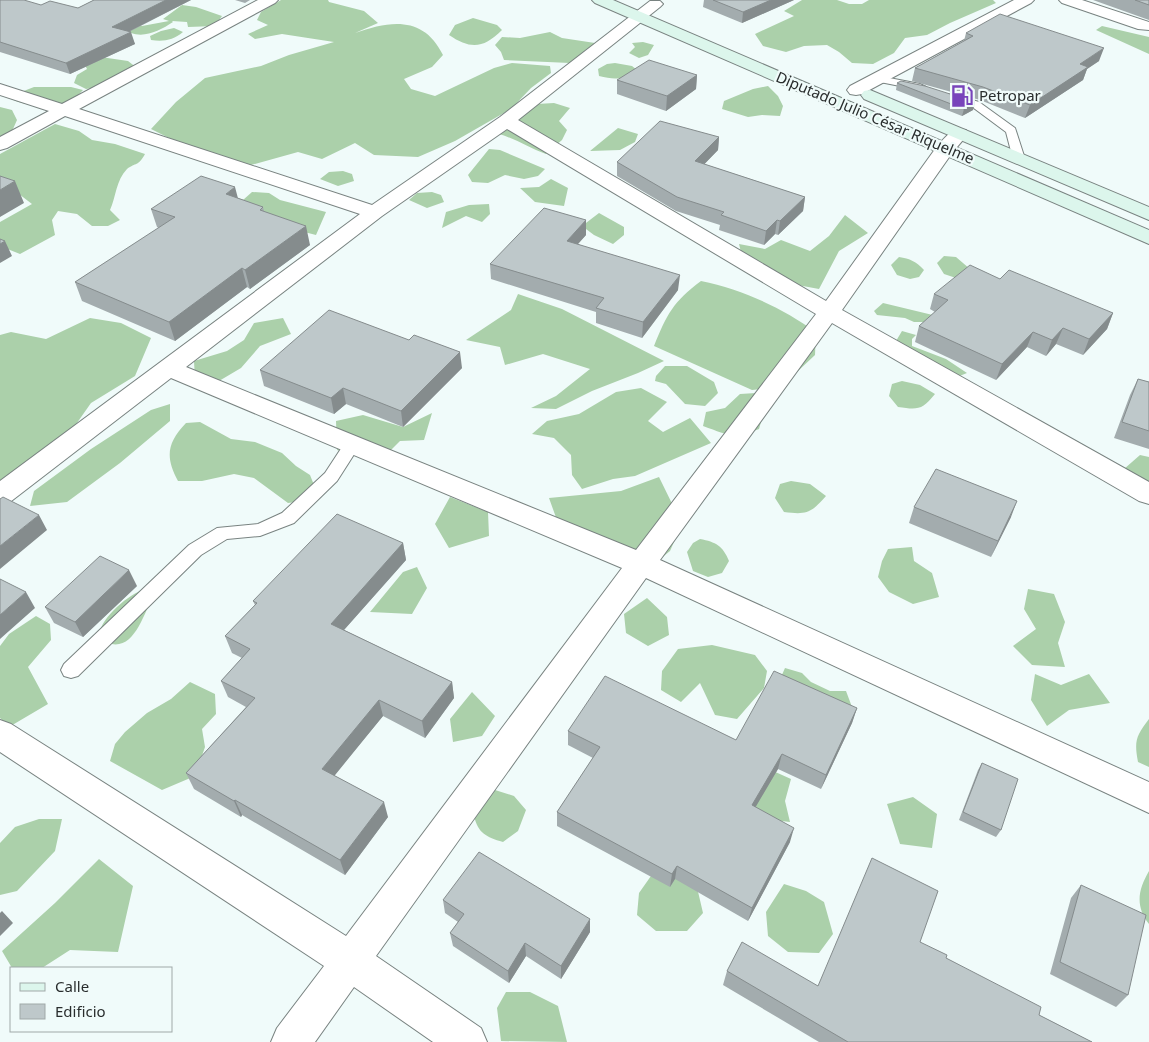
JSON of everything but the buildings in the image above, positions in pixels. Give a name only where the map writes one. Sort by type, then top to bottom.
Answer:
[{"type":"street","name":"Diputado Julio César Riquelme","points":[[600,0],[653,8],[710,47],[952,141],[1020,159],[1149,214]]},
{"type":"street","points":[[856,90],[1026,0]]},
{"type":"street","points":[[1067,0],[1144,26]]},
{"type":"street","points":[[232,2],[263,4]]},
{"type":"street","points":[[0,144],[263,4]]},
{"type":"street","points":[[0,495],[376,212],[506,121],[653,8]]},
{"type":"street","points":[[710,47],[733,37]]},
{"type":"street","name":"Diputado Julio César Riquelme","points":[[839,82],[952,141],[1149,238]]},
{"type":"street","points":[[0,89],[376,212]]},
{"type":"street","points":[[506,121],[829,312],[1149,494]]},
{"type":"street","points":[[291,1042],[641,564],[829,312],[952,141]]},
{"type":"street","points":[[168,368],[670,576],[1149,798]]},
{"type":"street","points":[[0,734],[350,961],[468,1042]]},
{"type":"lane","points":[[879,79],[975,104],[1011,130],[1020,159]]},
{"type":"lane","points":[[71,670],[195,550],[223,533],[260,530],[288,518],[331,477],[352,445]]},
{"type":"green space","points":[[281,0],[328,0],[329,2],[364,11],[378,23],[355,33],[381,25],[405,24],[416,27],[426,33],[435,42],[443,55],[432,67],[404,79],[411,89],[435,96],[494,68],[512,63],[550,66],[551,73],[531,88],[511,109],[455,141],[418,157],[374,155],[355,143],[322,159],[298,152],[251,165],[214,157],[187,147],[151,129],[176,102],[205,78],[261,66],[289,55],[334,42],[282,34],[255,39],[248,34],[268,25],[257,20],[261,12]]},
{"type":"green space","points":[[802,0],[837,0],[849,4],[862,4],[869,0],[993,0],[996,3],[927,35],[905,38],[894,53],[873,64],[852,63],[827,45],[804,46],[786,52],[763,46],[755,34],[794,16],[784,11]]},
{"type":"green space","points":[[182,5],[196,7],[222,16],[215,26],[188,27],[187,22],[172,21],[161,29],[141,35],[129,32],[123,27],[134,23],[142,26],[169,21],[163,19]]},
{"type":"green space","points":[[473,18],[497,25],[502,30],[489,40],[477,45],[464,43],[449,35],[455,25]]},
{"type":"green space","points":[[1102,26],[1149,37],[1149,54],[1096,30]]},
{"type":"green space","points":[[174,28],[183,32],[168,40],[151,40],[150,36]]},
{"type":"green space","points":[[550,32],[562,38],[595,43],[595,51],[570,63],[504,60],[501,52],[495,45],[502,37],[520,38]]},
{"type":"green space","points":[[643,42],[654,45],[648,55],[639,58],[629,53],[635,47],[632,43]]},
{"type":"green space","points":[[94,56],[128,61],[137,68],[99,87],[86,89],[74,83],[77,75],[87,69],[84,63]]},
{"type":"green space","points":[[615,63],[632,66],[637,70],[628,76],[619,78],[599,76],[598,69],[607,64]]},
{"type":"green space","points":[[768,86],[778,96],[783,106],[780,116],[762,115],[748,117],[722,109],[724,101],[753,89]]},
{"type":"green space","points":[[34,87],[71,87],[83,90],[67,107],[31,105],[11,99],[16,94]]},
{"type":"green space","points":[[554,103],[570,108],[559,121],[567,130],[562,140],[546,154],[499,134],[537,104]]},
{"type":"green space","points":[[0,107],[12,110],[17,120],[13,129],[0,139]]},
{"type":"green space","points":[[55,124],[79,131],[92,140],[115,144],[145,154],[139,163],[123,173],[118,183],[110,210],[120,220],[108,226],[92,226],[77,214],[58,211],[52,220],[55,235],[20,254],[0,246],[0,222],[32,204],[15,191],[0,187],[0,154]]},
{"type":"green space","points":[[618,128],[638,134],[635,142],[620,150],[590,151]]},
{"type":"green space","points":[[489,149],[500,150],[545,169],[538,176],[524,179],[505,175],[488,183],[472,182],[468,175]]},
{"type":"green space","points":[[343,171],[352,174],[354,181],[338,186],[320,179],[329,172]]},
{"type":"green space","points":[[551,179],[568,188],[564,206],[535,202],[520,188],[539,187]]},
{"type":"green space","points":[[252,192],[269,193],[280,200],[326,212],[316,235],[277,225],[250,212],[243,200]]},
{"type":"green space","points":[[432,192],[441,195],[444,202],[427,208],[409,200],[417,193]]},
{"type":"green space","points":[[489,204],[490,214],[482,222],[466,216],[442,228],[446,212],[469,205]]},
{"type":"green space","points":[[599,213],[624,227],[624,235],[613,244],[594,235],[582,226]]},
{"type":"green space","points":[[845,215],[868,233],[839,251],[819,289],[776,281],[743,260],[739,244],[765,249],[781,240],[810,251],[829,236]]},
{"type":"green space","points":[[944,256],[956,257],[970,269],[956,278],[944,274],[937,263]]},
{"type":"green space","points":[[899,257],[913,261],[924,270],[919,277],[910,279],[897,275],[891,265]]},
{"type":"green space","points":[[701,281],[761,300],[803,323],[816,332],[815,355],[781,387],[752,390],[654,346],[663,325],[677,302]]},
{"type":"green space","points":[[518,294],[562,309],[664,361],[592,391],[556,409],[531,408],[556,396],[590,369],[543,354],[505,365],[500,347],[466,340],[511,310]]},
{"type":"green space","points":[[883,303],[941,317],[928,322],[914,322],[905,318],[877,315],[874,311]]},
{"type":"green space","points":[[90,318],[121,323],[151,338],[135,376],[91,403],[53,457],[0,501],[0,335],[11,332],[46,339]]},
{"type":"green space","points":[[283,318],[291,334],[260,346],[241,368],[219,381],[195,380],[194,361],[227,351],[244,340],[254,323]]},
{"type":"green space","points":[[902,331],[916,335],[912,339],[912,346],[946,359],[967,373],[952,379],[896,341]]},
{"type":"green space","points":[[665,366],[687,366],[714,382],[718,393],[705,406],[685,404],[666,384],[655,381],[656,376]]},
{"type":"green space","points":[[902,381],[920,385],[935,394],[927,403],[919,408],[898,407],[889,396],[892,384]]},
{"type":"green space","points":[[641,388],[667,402],[648,421],[663,432],[690,418],[711,443],[635,476],[613,479],[582,489],[572,475],[571,455],[554,438],[532,434],[547,421],[579,414],[616,392]]},
{"type":"green space","points":[[756,393],[763,415],[759,429],[743,434],[731,435],[703,426],[706,412],[725,408],[740,394]]},
{"type":"green space","points":[[170,404],[170,421],[120,463],[67,502],[30,506],[34,491],[91,449],[151,410]]},
{"type":"green space","points":[[432,413],[424,440],[400,441],[378,463],[337,450],[336,421],[363,415],[403,427]]},
{"type":"green space","points":[[200,422],[231,439],[255,442],[282,453],[296,466],[310,475],[314,485],[304,501],[288,503],[254,478],[234,474],[202,481],[178,481],[171,465],[170,451],[172,444],[186,423]]},
{"type":"green space","points":[[1140,455],[1149,457],[1149,489],[1124,469]]},
{"type":"green space","points":[[659,477],[682,524],[670,551],[649,568],[558,523],[549,498],[621,491]]},
{"type":"green space","points":[[791,481],[810,484],[826,496],[808,512],[784,512],[775,498],[780,484]]},
{"type":"green space","points":[[450,497],[488,512],[489,536],[449,548],[435,524]]},
{"type":"green space","points":[[700,539],[715,543],[724,552],[729,561],[722,573],[708,577],[693,571],[687,552],[693,543]]},
{"type":"green space","points":[[912,547],[914,561],[932,573],[939,597],[913,604],[889,592],[878,577],[882,561],[888,549]]},
{"type":"green space","points":[[417,567],[427,588],[412,614],[370,612],[403,572]]},
{"type":"green space","points":[[1028,589],[1054,594],[1065,622],[1058,643],[1065,667],[1032,665],[1013,646],[1036,629],[1024,609]]},
{"type":"green space","points":[[142,590],[154,594],[134,633],[127,640],[119,644],[110,644],[98,638],[103,624],[114,610],[128,598]]},
{"type":"green space","points":[[647,598],[667,617],[669,635],[648,646],[626,633],[624,614]]},
{"type":"green space","points":[[36,616],[50,624],[51,640],[28,667],[48,704],[9,727],[0,718],[0,646],[9,634]]},
{"type":"green space","points":[[712,645],[755,655],[767,671],[764,688],[737,719],[715,715],[700,683],[681,702],[661,690],[662,671],[678,649]]},
{"type":"green space","points":[[785,668],[802,673],[811,682],[830,691],[846,691],[852,707],[781,677]]},
{"type":"green space","points":[[1035,674],[1061,685],[1089,674],[1110,703],[1069,710],[1047,726],[1031,700]]},
{"type":"green space","points":[[190,682],[215,694],[216,714],[202,729],[205,747],[195,776],[162,790],[110,761],[115,744],[125,732],[147,713],[171,699]]},
{"type":"green space","points":[[472,692],[495,716],[482,736],[453,742],[450,719]]},
{"type":"green space","points":[[1149,719],[1149,767],[1138,762],[1136,744],[1141,730]]},
{"type":"green space","points":[[755,763],[791,779],[785,801],[790,822],[755,818],[740,775]]},
{"type":"green space","points":[[495,790],[514,796],[526,810],[518,831],[503,842],[484,834],[478,827],[474,816]]},
{"type":"green space","points":[[913,797],[937,814],[932,848],[900,844],[887,804]]},
{"type":"green space","points":[[39,819],[62,819],[55,851],[17,891],[0,895],[0,843],[15,827]]},
{"type":"green space","points":[[99,859],[133,886],[118,952],[70,950],[44,967],[11,967],[2,951],[55,903]]},
{"type":"green space","points":[[658,866],[696,883],[703,913],[687,931],[656,931],[637,915],[639,893]]},
{"type":"green space","points":[[1149,871],[1149,924],[1140,904],[1140,891]]},
{"type":"green space","points":[[784,884],[806,891],[824,902],[833,934],[819,953],[788,952],[768,936],[766,912]]},
{"type":"green space","points":[[506,992],[530,992],[558,1006],[567,1042],[501,1041],[497,1008]]},
{"type":"place","name":"Petropar","points":[[962,96]]}]
